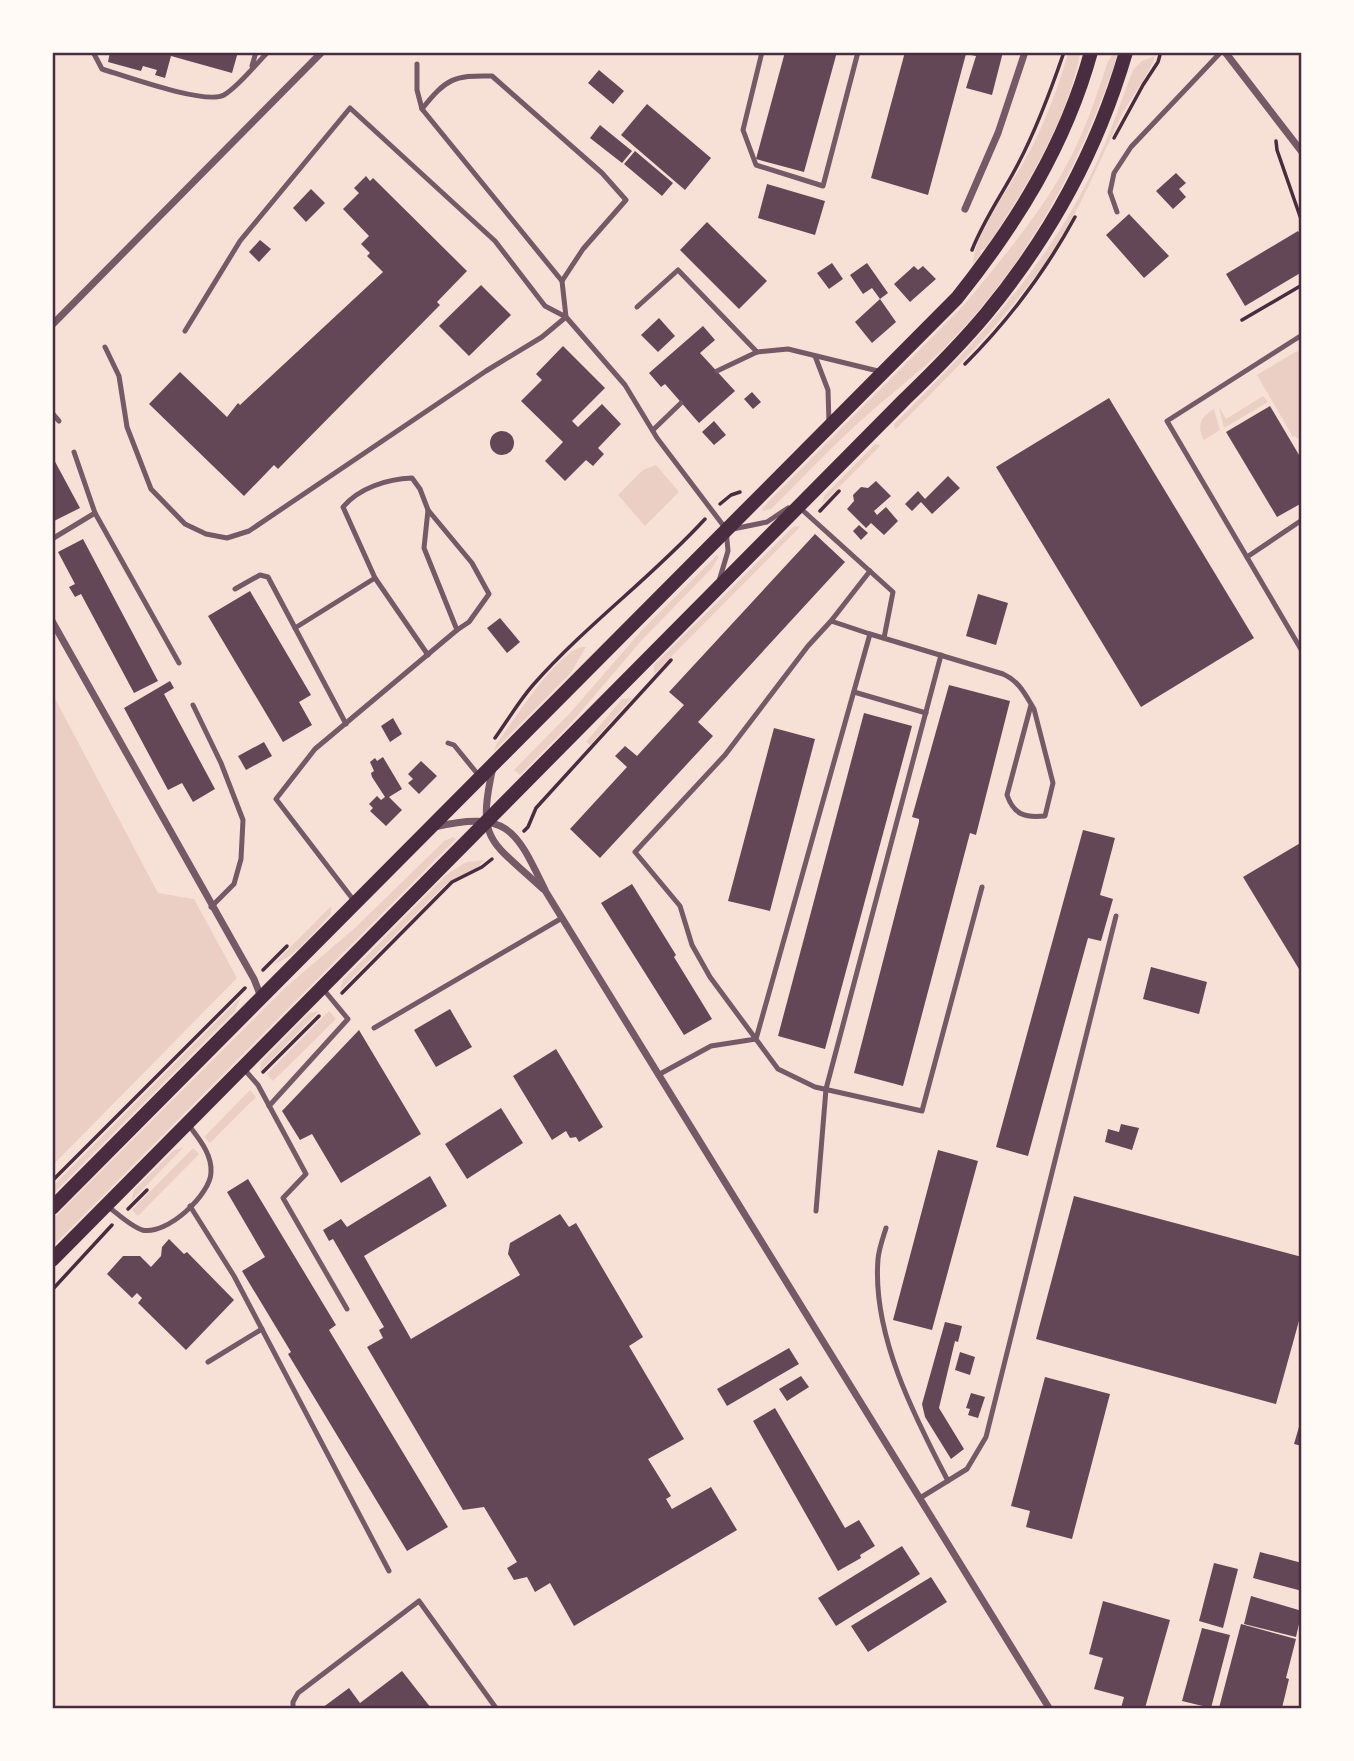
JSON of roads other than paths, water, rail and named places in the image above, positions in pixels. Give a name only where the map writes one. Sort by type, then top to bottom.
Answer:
[{"type":"main road","points":[[52,1208],[957,299],[993,253],[1024,206],[1062,136],[1091,52]]},
{"type":"main road","points":[[52,1260],[816,490],[985,316],[1051,226],[1079,176],[1115,89],[1126,52]]},
{"type":"street","points":[[52,325],[322,52]]},
{"type":"street","points":[[965,209],[998,133],[1026,52]]},
{"type":"street","points":[[1223,52],[1301,152]]},
{"type":"street","points":[[52,621],[254,979],[261,996]]},
{"type":"street","points":[[493,765],[485,800],[485,822],[490,837],[501,852],[546,892]]},
{"type":"street","points":[[428,828],[456,822],[485,822],[500,824],[516,838],[546,892],[1049,1709]]},
{"type":"lane","points":[[93,52],[102,69],[188,94],[215,98],[226,94],[268,52]]},
{"type":"lane","points":[[252,68],[256,52]]},
{"type":"lane","points":[[762,52],[743,130],[756,165],[823,186],[858,52]]},
{"type":"lane","points":[[1117,212],[1110,192],[1114,173],[1131,148],[1223,52]]},
{"type":"lane","points":[[417,64],[417,90],[422,109],[562,281],[566,317]]},
{"type":"lane","points":[[422,109],[442,85],[467,75],[492,76],[602,173],[626,200],[583,250],[562,281]]},
{"type":"lane","points":[[185,331],[240,241],[350,108],[495,241],[545,306],[566,317],[625,385],[653,430],[726,530],[725,564],[714,593]]},
{"type":"lane","points":[[637,307],[678,270],[757,352]]},
{"type":"lane","points":[[105,347],[119,376],[127,427],[151,489],[185,524],[206,534],[227,538],[249,531],[542,337],[566,317]]},
{"type":"lane","points":[[1301,335],[1167,421],[1301,651]]},
{"type":"lane","points":[[718,371],[757,352],[788,349],[885,372]]},
{"type":"lane","points":[[815,356],[828,390],[829,428]]},
{"type":"lane","points":[[653,430],[681,402]]},
{"type":"lane","points":[[52,413],[59,422]]},
{"type":"lane","points":[[74,452],[96,513],[179,663]]},
{"type":"lane","points":[[355,902],[276,799],[315,749],[470,622],[489,594],[472,563],[428,510],[420,489],[412,478],[393,479],[353,496],[343,507],[376,578],[428,655]]},
{"type":"lane","points":[[726,530],[767,522],[816,490]]},
{"type":"lane","points":[[799,506],[892,592],[884,638]]},
{"type":"lane","points":[[428,510],[424,548],[457,630]]},
{"type":"lane","points":[[52,539],[96,513]]},
{"type":"lane","points":[[1247,557],[1301,520]]},
{"type":"lane","points":[[870,571],[808,646],[725,755],[635,852],[680,906],[692,945],[710,977],[778,1069],[815,1087],[922,1111],[982,887]]},
{"type":"lane","points":[[235,589],[260,575],[268,577],[346,724]]},
{"type":"lane","points":[[295,628],[376,578]]},
{"type":"lane","points":[[831,621],[1016,679],[1031,705],[1053,783],[1045,816],[1035,817],[1022,814],[1011,807],[1007,795],[1031,705]]},
{"type":"lane","points":[[756,1039],[870,634]]},
{"type":"lane","points":[[816,1211],[826,1089],[941,655]]},
{"type":"lane","points":[[854,692],[926,713]]},
{"type":"lane","points":[[193,705],[221,763],[243,820],[241,859],[234,884],[211,907]]},
{"type":"lane","points":[[447,743],[454,745],[480,777]]},
{"type":"lane","points":[[920,1498],[967,1469],[986,1437],[1116,916]]},
{"type":"lane","points":[[374,1028],[562,918]]},
{"type":"lane","points":[[269,1106],[348,1019],[321,987]]},
{"type":"lane","points":[[658,1074],[711,1046],[756,1039]]},
{"type":"lane","points":[[242,1068],[255,1081],[306,1174],[283,1198],[347,1308]]},
{"type":"lane","points":[[106,1205],[139,1229],[149,1231],[163,1228],[179,1219],[210,1182],[212,1169],[207,1152],[187,1123]]},
{"type":"lane","points":[[190,1206],[234,1276],[389,1571]]},
{"type":"lane","points":[[886,1228],[878,1257],[878,1295],[882,1318],[919,1425],[948,1481]]},
{"type":"lane","points":[[208,1362],[262,1329]]},
{"type":"lane","points":[[293,1709],[298,1693],[419,1601],[495,1709]]}]
